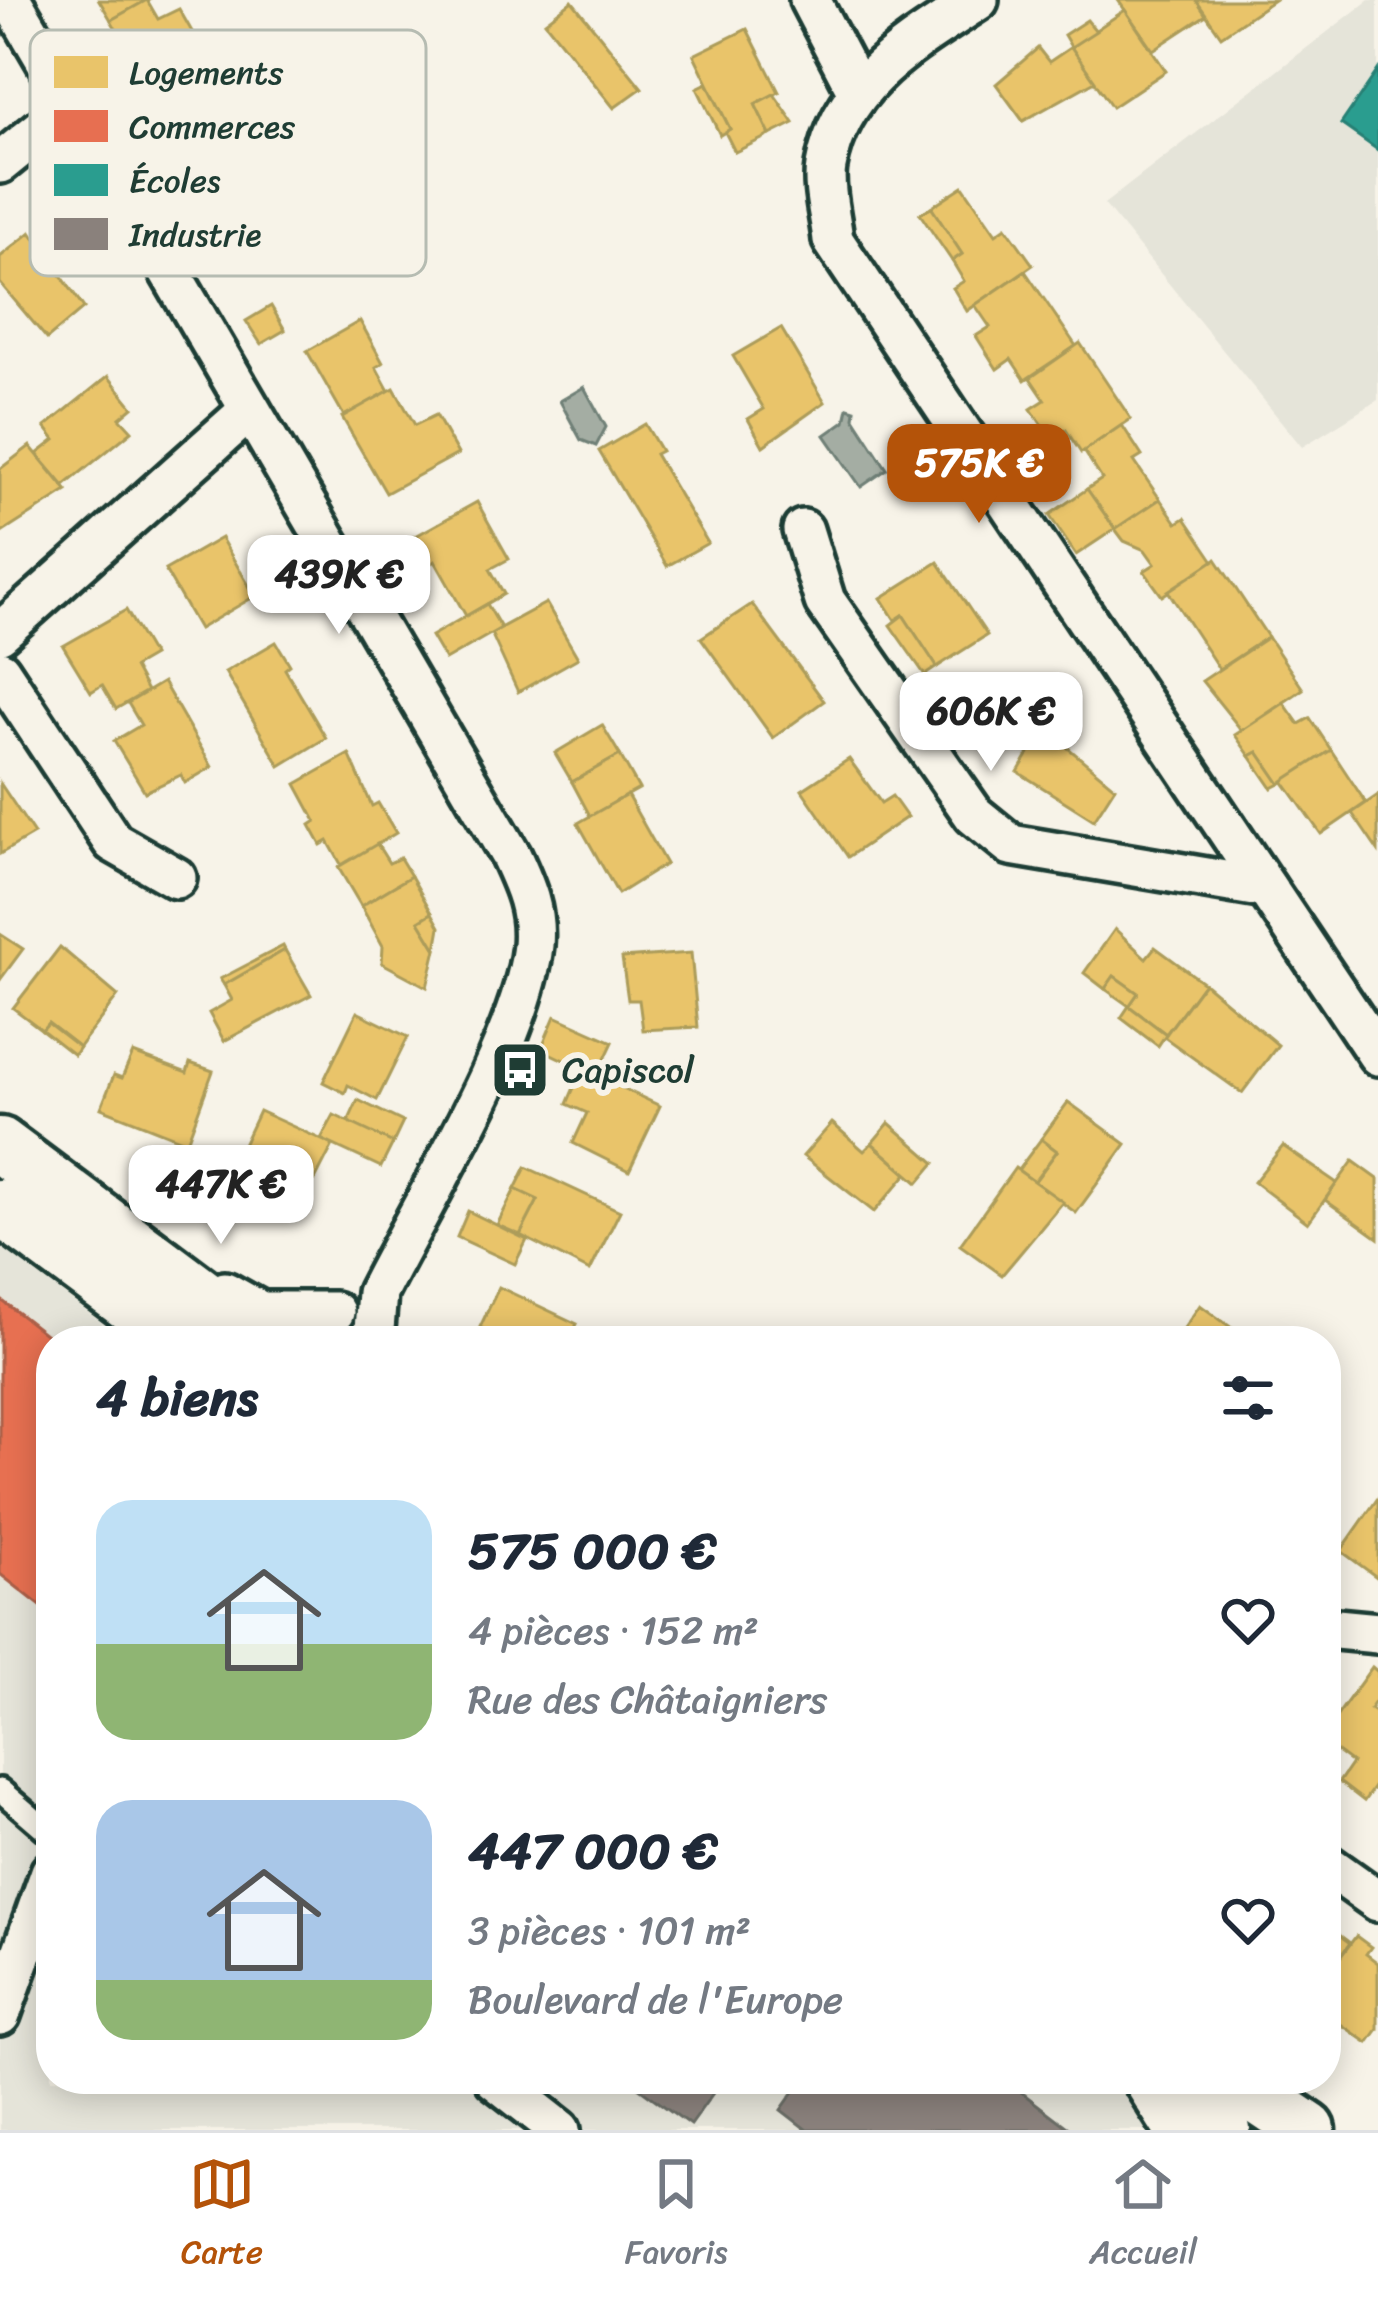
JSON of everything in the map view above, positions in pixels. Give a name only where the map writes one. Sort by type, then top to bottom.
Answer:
[{"type":"main road","points":[[0,1145],[242,1326]]},
{"type":"main road","points":[[11,1216],[159,1326]]},
{"type":"main road","points":[[1175,2094],[1224,2130]]},
{"type":"main road","points":[[1255,2094],[1309,2130]]},
{"type":"street","points":[[11,0],[30,31]]},
{"type":"street","points":[[810,0],[857,90]]},
{"type":"street","points":[[978,0],[890,58],[857,90],[826,167],[833,241],[1378,1055]]},
{"type":"street","points":[[0,163],[30,139]]},
{"type":"street","points":[[173,276],[511,856],[532,902],[533,945],[520,1006],[376,1293],[373,1326]]},
{"type":"street","points":[[0,633],[250,410]]},
{"type":"street","points":[[803,530],[825,601],[974,815],[1011,845],[1266,888]]},
{"type":"street","points":[[0,671],[113,842],[176,878]]},
{"type":"street","points":[[11,1216],[153,1287],[206,1326]]},
{"type":"street","points":[[98,1220],[261,1312],[328,1326],[376,1293]]},
{"type":"street","points":[[1341,1629],[1378,1633]]},
{"type":"street","points":[[1341,1875],[1378,1901]]},
{"type":"street","points":[[0,2015],[10,1951],[36,1901]]},
{"type":"street","points":[[514,2094],[560,2130]]},
{"type":"street","points":[[1151,2094],[1174,2130]]},
{"type":"street","points":[[1224,2130],[1239,2120],[1274,2124],[1282,2130]]},
{"type":"lane","points":[[0,1790],[36,1821]]},
{"type":"shaded area","points":[[1369,0],[1378,0],[1378,400],[1302,447],[1104,204]]},
{"type":"shaded area","points":[[584,387],[606,427],[596,446],[581,440],[560,401]]},
{"type":"shaded area","points":[[848,408],[855,410],[854,418],[887,469],[861,487],[825,435],[845,421]]},
{"type":"shaded area","points":[[0,1246],[105,1326],[36,1326],[36,2094],[1139,2094],[1188,2130],[0,2130]]},
{"type":"building: Logements","points":[[99,0],[147,0],[111,20]]},
{"type":"building: Logements","points":[[147,0],[158,19],[179,9],[191,30],[117,30],[111,20]]},
{"type":"building: Logements","points":[[1118,0],[1196,0],[1206,15],[1153,50]]},
{"type":"building: Logements","points":[[1196,0],[1274,0],[1221,36]]},
{"type":"building: Logements","points":[[572,1],[642,88],[614,108],[545,22]]},
{"type":"building: Logements","points":[[1125,10],[1166,71],[1112,107],[1071,47]]},
{"type":"building: Logements","points":[[1087,20],[1096,31],[1071,47],[1064,35]]},
{"type":"building: Logements","points":[[747,29],[779,92],[755,104],[770,135],[735,152],[725,132],[730,129],[694,55]]},
{"type":"building: Logements","points":[[1071,47],[1095,81],[1023,121],[996,84],[1038,48],[1049,62]]},
{"type":"building: Logements","points":[[707,83],[730,129],[720,135],[697,88]]},
{"type":"building: Logements","points":[[774,94],[794,123],[770,135],[755,104]]},
{"type":"building: Logements","points":[[963,186],[996,234],[1006,227],[1033,265],[967,311],[953,288],[964,281],[952,261],[962,254],[931,207]]},
{"type":"building: Logements","points":[[931,207],[962,254],[952,261],[920,214]]},
{"type":"building: Logements","points":[[30,233],[30,276],[62,276],[84,308],[47,339],[0,283],[0,257]]},
{"type":"building: Logements","points":[[1025,271],[1076,346],[1025,380],[1011,359],[997,369],[976,336],[990,327],[975,305]]},
{"type":"building: Logements","points":[[271,306],[285,330],[261,344],[246,321]]},
{"type":"building: Logements","points":[[360,321],[383,363],[376,367],[389,391],[344,416],[307,351]]},
{"type":"building: Logements","points":[[781,328],[825,402],[763,446],[748,419],[764,409],[733,356]]},
{"type":"building: Logements","points":[[1080,343],[1131,419],[1081,453],[1066,430],[1052,440],[1031,409],[1045,400],[1030,378]]},
{"type":"building: Logements","points":[[108,376],[133,407],[120,418],[132,431],[64,486],[37,454],[55,440],[45,427]]},
{"type":"building: Logements","points":[[394,388],[415,425],[436,415],[458,454],[386,493],[342,417]]},
{"type":"building: Logements","points":[[645,424],[661,451],[655,454],[708,543],[667,566],[599,451]]},
{"type":"building: Logements","points":[[1122,425],[1142,456],[1134,461],[1160,499],[1115,529],[1087,489],[1102,479],[1084,451]]},
{"type":"building: Logements","points":[[30,446],[67,491],[0,534],[0,469]]},
{"type":"building: Logements","points":[[1087,489],[1115,529],[1076,555],[1049,515]]},
{"type":"building: Logements","points":[[1160,499],[1177,523],[1185,518],[1214,561],[1162,596],[1144,571],[1155,564],[1145,550],[1124,541],[1115,529]]},
{"type":"building: Logements","points":[[477,502],[509,559],[490,569],[504,594],[466,616],[435,561],[428,565],[412,538]]},
{"type":"building: Logements","points":[[221,538],[255,596],[199,629],[165,570]]},
{"type":"building: Logements","points":[[1216,559],[1268,637],[1219,669],[1168,591]]},
{"type":"building: Logements","points":[[938,562],[987,635],[937,667],[903,615],[895,620],[881,598]]},
{"type":"building: Logements","points":[[546,603],[578,658],[518,692],[491,633]]},
{"type":"building: Logements","points":[[487,604],[501,628],[445,660],[431,636]]},
{"type":"building: Logements","points":[[752,604],[824,701],[773,738],[701,638]]},
{"type":"building: Logements","points":[[126,610],[153,656],[134,667],[147,691],[116,709],[102,685],[91,692],[63,646]]},
{"type":"building: Logements","points":[[903,615],[937,667],[925,675],[890,625]]},
{"type":"building: Logements","points":[[1268,637],[1303,689],[1242,731],[1202,681]]},
{"type":"building: Logements","points":[[276,642],[290,665],[285,669],[326,738],[280,766],[225,672]]},
{"type":"building: Logements","points":[[163,682],[212,767],[185,783],[181,775],[145,792],[114,741],[141,725],[128,703]]},
{"type":"building: Logements","points":[[1284,703],[1299,724],[1310,718],[1331,750],[1280,784],[1258,752],[1250,756],[1235,735]]},
{"type":"building: Logements","points":[[602,725],[620,755],[572,782],[555,753]]},
{"type":"building: Logements","points":[[1044,728],[1115,787],[1094,820],[1018,772]]},
{"type":"building: Logements","points":[[1331,750],[1366,803],[1321,834],[1283,781]]},
{"type":"building: Logements","points":[[1258,752],[1280,784],[1272,788],[1250,756]]},
{"type":"building: Logements","points":[[349,754],[372,806],[378,803],[396,833],[342,866],[328,841],[321,845],[310,825],[316,821],[296,784]]},
{"type":"building: Logements","points":[[620,755],[639,789],[590,816],[572,782]]},
{"type":"building: Logements","points":[[849,759],[881,803],[892,796],[907,817],[848,857],[802,790]]},
{"type":"building: Logements","points":[[0,783],[34,834],[0,854]]},
{"type":"building: Logements","points":[[627,795],[666,864],[618,894],[578,823]]},
{"type":"building: Logements","points":[[1378,795],[1378,851],[1352,813]]},
{"type":"building: Logements","points":[[377,844],[389,863],[400,858],[411,876],[361,906],[338,867]]},
{"type":"building: Logements","points":[[411,876],[432,913],[419,921],[436,949],[427,987],[382,963],[383,946],[361,906]]},
{"type":"building: Logements","points":[[432,913],[440,927],[436,949],[419,921]]},
{"type":"building: Logements","points":[[1115,929],[1146,958],[1155,947],[1204,983],[1166,1034],[1129,1006],[1138,993],[1114,976],[1105,989],[1084,973]]},
{"type":"building: Logements","points":[[0,934],[23,949],[0,980]]},
{"type":"building: Logements","points":[[283,946],[285,950],[224,985],[220,979]]},
{"type":"building: Logements","points":[[60,947],[118,996],[79,1047],[48,1023],[42,1030],[13,1008]]},
{"type":"building: Logements","points":[[285,950],[311,995],[224,1041],[209,1013],[232,1000],[224,985]]},
{"type":"building: Logements","points":[[691,953],[698,1027],[643,1030],[639,1000],[628,1000],[622,958]]},
{"type":"building: Logements","points":[[1114,976],[1138,993],[1129,1006],[1105,989]]},
{"type":"building: Logements","points":[[1204,983],[1278,1045],[1242,1093],[1164,1037]]},
{"type":"building: Logements","points":[[1129,1006],[1166,1034],[1158,1046],[1121,1018]]},
{"type":"building: Logements","points":[[357,1012],[408,1037],[377,1100],[348,1085],[345,1093],[323,1082]]},
{"type":"building: Logements","points":[[555,1016],[613,1042],[597,1076],[541,1049]]},
{"type":"building: Logements","points":[[48,1023],[79,1047],[74,1055],[42,1030]]},
{"type":"building: Logements","points":[[133,1053],[187,1073],[190,1063],[213,1071],[187,1142],[101,1108],[114,1075],[122,1078]]},
{"type":"building: Logements","points":[[582,1069],[660,1106],[629,1171],[573,1143],[587,1113],[567,1104]]},
{"type":"building: Logements","points":[[358,1100],[403,1122],[393,1143],[348,1122]]},
{"type":"building: Logements","points":[[1068,1102],[1126,1144],[1076,1213],[1034,1182],[1057,1151],[1041,1139]]},
{"type":"building: Logements","points":[[259,1111],[333,1145],[315,1180],[305,1176],[295,1196],[258,1179],[251,1193],[226,1181]]},
{"type":"building: Logements","points":[[334,1115],[393,1143],[381,1167],[321,1139]]},
{"type":"building: Logements","points":[[832,1123],[864,1151],[872,1143],[907,1174],[874,1212],[803,1156]]},
{"type":"building: Logements","points":[[889,1123],[935,1163],[918,1183],[872,1143]]},
{"type":"building: Logements","points":[[1041,1139],[1057,1151],[1034,1182],[1018,1170]]},
{"type":"building: Logements","points":[[1283,1146],[1337,1183],[1308,1223],[1254,1182]]},
{"type":"building: Logements","points":[[1353,1161],[1378,1179],[1378,1238],[1325,1200]]},
{"type":"building: Logements","points":[[526,1167],[620,1211],[590,1271],[520,1235],[538,1200],[515,1189]]},
{"type":"building: Logements","points":[[1015,1168],[1063,1202],[1002,1275],[960,1245]]},
{"type":"building: Logements","points":[[515,1189],[538,1200],[520,1235],[497,1225]]},
{"type":"building: Logements","points":[[468,1211],[527,1240],[515,1264],[457,1237]]},
{"type":"building: Logements","points":[[499,1287],[577,1324],[576,1326],[480,1326]]},
{"type":"building: Logements","points":[[1200,1305],[1229,1326],[1185,1326]]},
{"type":"building: Logements","points":[[1378,1498],[1378,1578],[1341,1551]]},
{"type":"building: Logements","points":[[1372,1667],[1378,1672],[1378,1698],[1370,1709],[1378,1714],[1378,1781],[1364,1801],[1341,1784],[1352,1763],[1341,1755],[1341,1710]]},
{"type":"building: Logements","points":[[1356,1936],[1371,1947],[1366,1954],[1378,1963],[1378,2029],[1368,2043],[1341,2024],[1341,1956]]},
{"type":"building: Commerces","points":[[0,1299],[36,1327],[36,1602],[0,1574]]},
{"type":"building: Écoles","points":[[1378,70],[1378,150],[1341,124]]},
{"type":"building: Industrie","points":[[648,2094],[712,2094],[690,2125]]},
{"type":"building: Industrie","points":[[792,2094],[1024,2094],[1071,2130],[807,2130],[781,2110]]},
{"type":"place","name":"Capiscol","points":[[520,1070]]}]
